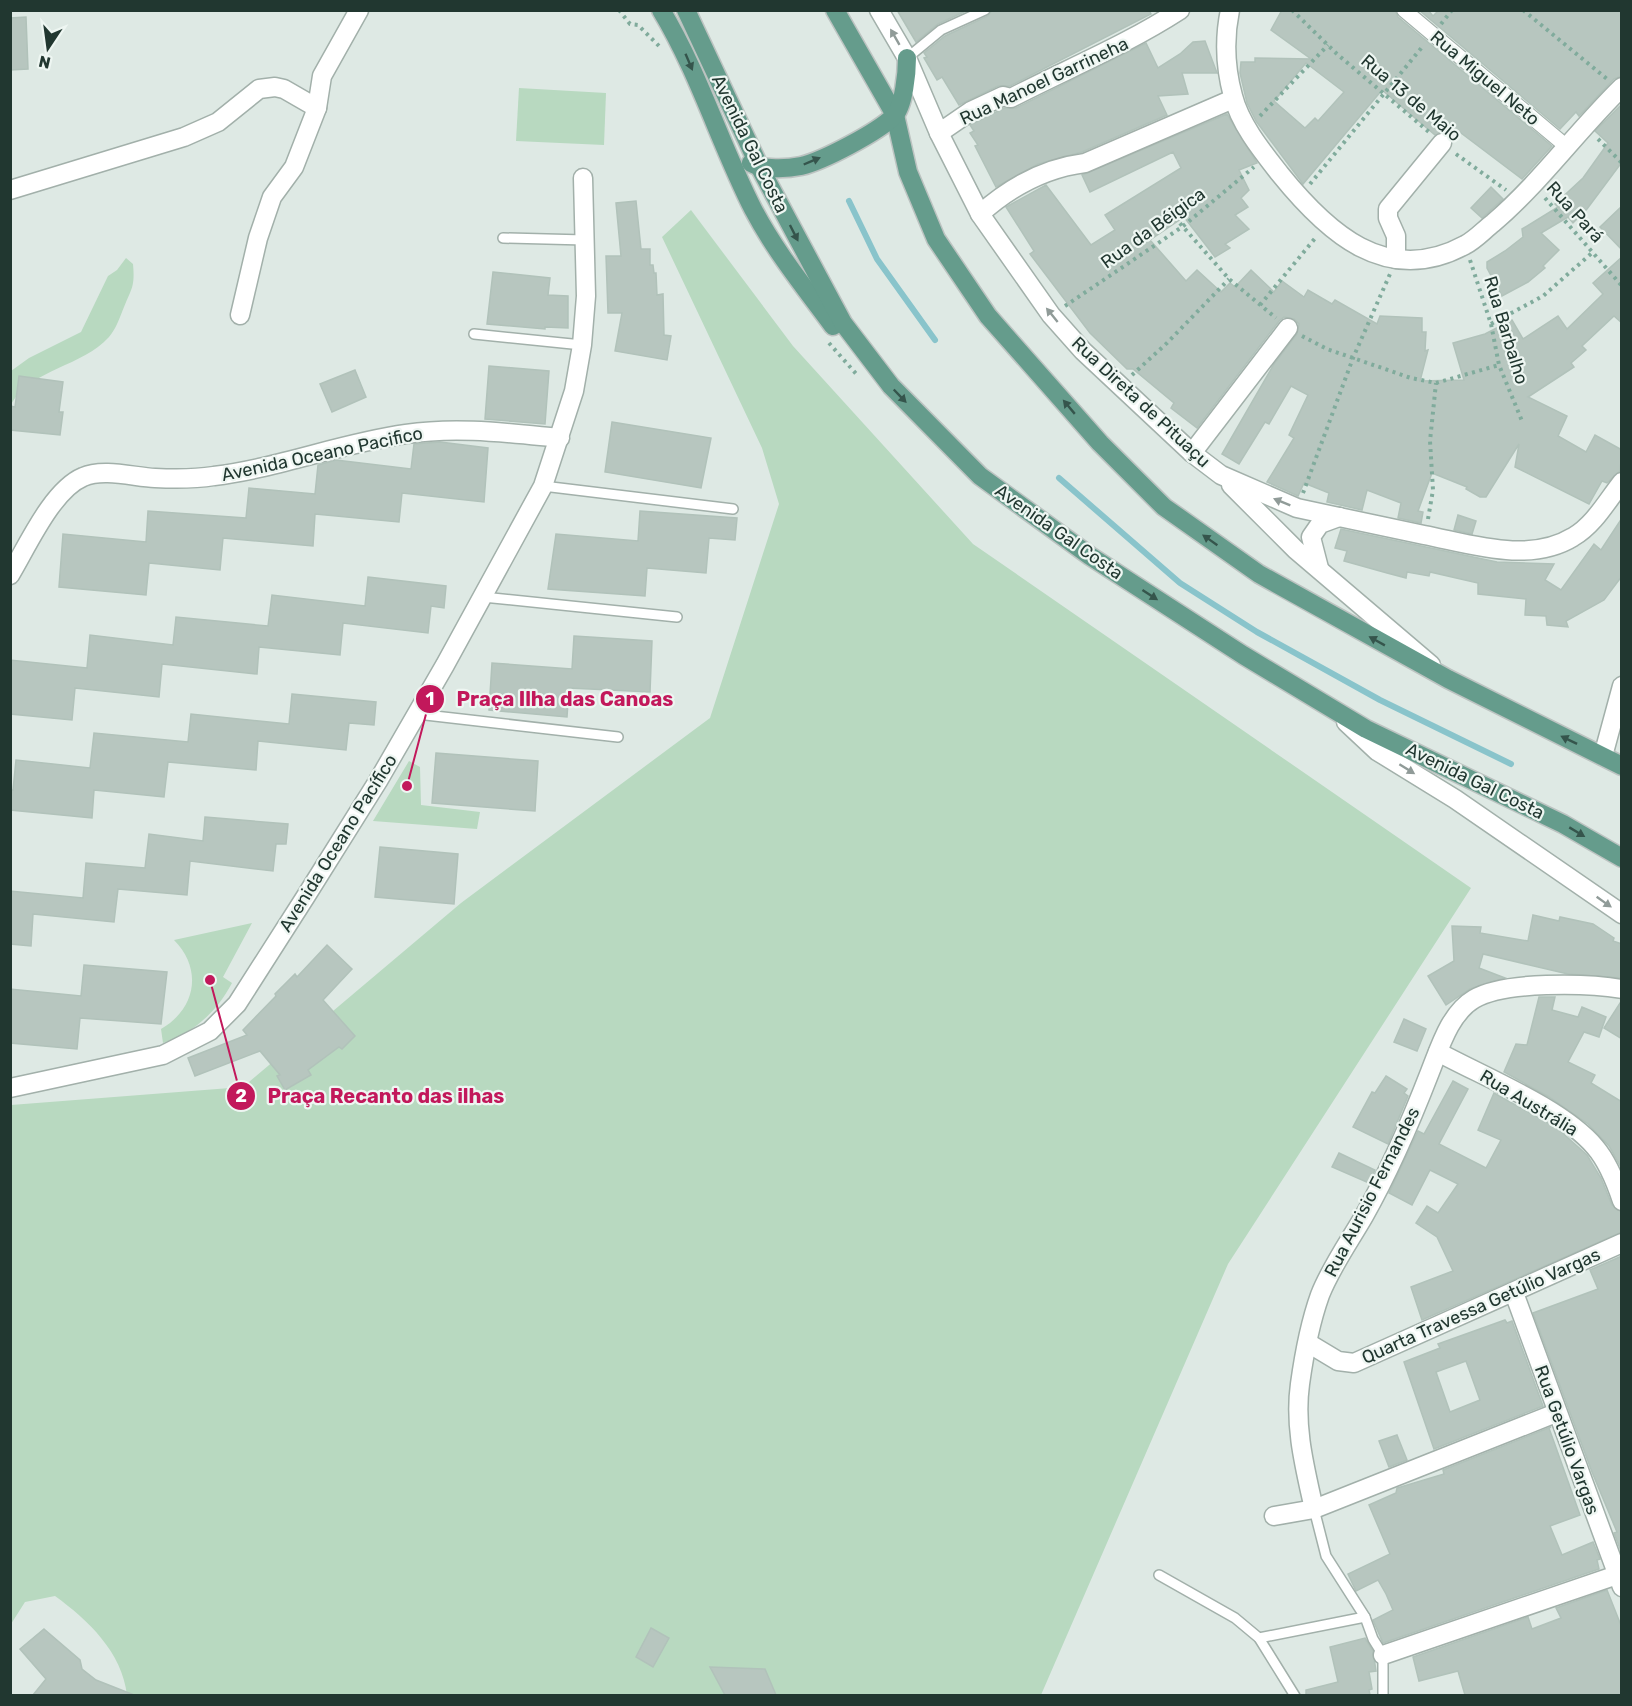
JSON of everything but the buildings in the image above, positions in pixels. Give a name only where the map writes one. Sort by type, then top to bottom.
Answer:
[{"type":"main road","points":[[660,10],[683,47],[753,208],[778,252],[839,334],[864,353]]},
{"type":"main road","name":"Avenida Gal Costa","points":[[686,10],[760,168],[812,270],[864,353],[898,394],[980,476],[1090,556],[1243,655],[1329,707],[1366,729],[1563,824],[1622,858]]},
{"type":"main road","points":[[835,10],[896,115],[908,172],[936,239],[988,316],[1100,443],[1164,507],[1258,574],[1448,679],[1622,766]]},
{"type":"main road","points":[[723,139],[744,159],[760,168],[801,166],[846,146],[896,115],[903,92],[907,58]]},
{"type":"street","points":[[240,315],[258,238],[272,197],[294,167],[317,108],[322,76],[359,10]]},
{"type":"street","name":"Rua Direta de Pituaçu","points":[[879,10],[907,58],[939,134],[980,214],[1051,315],[1119,387],[1192,453],[1221,475],[1298,508],[1486,548],[1520,551],[1547,547],[1572,538],[1593,521],[1622,483]]},
{"type":"street","name":"Rua Manoel Garrineha","points":[[939,134],[971,111],[1003,96],[1011,99],[1073,66],[1138,37],[1180,10]]},
{"type":"street","points":[[1230,10],[1225,50],[1233,99],[1253,123],[1266,157],[1299,198],[1326,225],[1367,251],[1396,259],[1435,256],[1465,245],[1518,199],[1620,88]]},
{"type":"street","name":"Rua Miguel Neto","points":[[1404,10],[1566,146]]},
{"type":"street","points":[[10,190],[184,137],[218,122],[259,89],[275,87],[284,89],[317,108]]},
{"type":"street","points":[[980,214],[1001,195],[1059,166],[1086,164],[1233,99]]},
{"type":"street","points":[[1396,259],[1396,236],[1388,218],[1388,209],[1442,143]]},
{"type":"street","name":"Avenida Oceano Pacífico","points":[[10,1088],[163,1055],[210,1031],[237,1004],[378,781],[483,597],[543,486],[560,438],[574,391],[582,345],[586,296],[583,178]]},
{"type":"street","points":[[1192,453],[1288,328]]},
{"type":"street","name":"Avenida Oceano Pacifico","points":[[10,575],[53,504],[67,487],[84,476],[105,474],[157,478],[214,476],[375,439],[435,430],[491,431],[560,438]]},
{"type":"street","points":[[1221,475],[1296,550],[1448,679]]},
{"type":"street","points":[[1318,568],[1311,537],[1320,524],[1339,517]]},
{"type":"street","points":[[1603,756],[1622,686]]},
{"type":"street","points":[[1329,707],[1377,751],[1455,799],[1622,914]]},
{"type":"street","name":"Rua Aurisio Fernandes","points":[[1314,1509],[1300,1439],[1298,1409],[1308,1343],[1320,1295],[1388,1169],[1446,1034],[1463,1008],[1489,992],[1559,984],[1592,984],[1622,990]]},
{"type":"street","name":"Rua Austrália","points":[[1438,1052],[1538,1105],[1577,1129],[1596,1148],[1611,1174],[1622,1201]]},
{"type":"street","name":"Quarta Travessa Getúlio Vargas","points":[[1308,1343],[1338,1361],[1354,1363],[1622,1243]]},
{"type":"street","name":"Rua Getúlio Vargas","points":[[1514,1293],[1619,1581]]},
{"type":"street","points":[[1274,1516],[1314,1509],[1556,1413]]},
{"type":"street","points":[[1383,1655],[1619,1581]]},
{"type":"lane","points":[[907,58],[941,30],[984,11]]},
{"type":"lane","points":[[503,238],[585,240]]},
{"type":"lane","points":[[474,334],[582,345]]},
{"type":"lane","points":[[543,486],[733,509]]},
{"type":"lane","points":[[483,597],[677,617]]},
{"type":"lane","points":[[417,714],[618,737]]},
{"type":"lane","points":[[1314,1509],[1326,1556],[1365,1617],[1373,1639],[1383,1655],[1383,1695]]},
{"type":"lane","points":[[1159,1575],[1235,1618],[1259,1638],[1295,1695]]},
{"type":"lane","points":[[1259,1638],[1365,1617]]},
{"type":"path","points":[[619,10],[630,24],[638,25],[662,49]]},
{"type":"path","name":"Rua 13 de Maio","points":[[1292,10],[1382,93],[1442,143],[1518,199]]},
{"type":"path","points":[[1299,198],[1382,93],[1452,10]]},
{"type":"path","points":[[1523,10],[1620,88]]},
{"type":"path","points":[[1253,123],[1328,45]]},
{"type":"path","points":[[1585,125],[1622,164]]},
{"type":"path","name":"Rua da Béigica","points":[[1051,315],[1182,227],[1266,157]]},
{"type":"path","name":"Rua Pará","points":[[1532,184],[1622,286]]},
{"type":"path","points":[[1170,212],[1229,279],[1288,328],[1327,349],[1411,378],[1436,383],[1499,365]]},
{"type":"path","points":[[1260,305],[1326,225]]},
{"type":"path","name":"Rua Barbalho","points":[[1465,245],[1491,324],[1499,365],[1522,421]]},
{"type":"path","points":[[1491,324],[1543,296],[1593,252]]},
{"type":"path","points":[[1298,508],[1353,358],[1396,259]]},
{"type":"path","points":[[1119,387],[1167,343],[1229,279]]},
{"type":"path","points":[[824,337],[862,380]]},
{"type":"path","points":[[1425,535],[1433,490],[1430,441],[1436,383]]},
{"type":"green space","points":[[519,88],[606,93],[604,145],[516,141]]},
{"type":"green space","points":[[691,210],[793,346],[973,544],[1471,888],[1228,1264],[1041,1695],[127,1695],[118,1665],[102,1638],[55,1596],[25,1602],[11,1624],[11,1105],[243,1087],[461,903],[710,718],[779,504],[762,448],[662,237]]},
{"type":"green space","points":[[126,258],[133,264],[132,287],[118,323],[109,337],[85,355],[32,383],[20,392],[11,404],[11,371],[29,358],[81,332],[108,276],[117,270]]},
{"type":"green space","points":[[409,761],[420,767],[421,805],[480,812],[477,829],[373,821]]},
{"type":"green space","points":[[252,923],[223,977],[232,983],[226,994],[194,1027],[163,1043],[161,1029],[182,1011],[192,988],[189,963],[174,940]]},
{"type":"waterway","points":[[849,201],[877,259],[935,340]]},
{"type":"waterway","points":[[1059,478],[1180,583],[1257,632],[1380,700],[1511,764]]},
{"type":"place","name":"Praça Ilha das Canoas","points":[[407,786]]},
{"type":"place","name":"Praça Recanto das ilhas","points":[[210,980]]}]
